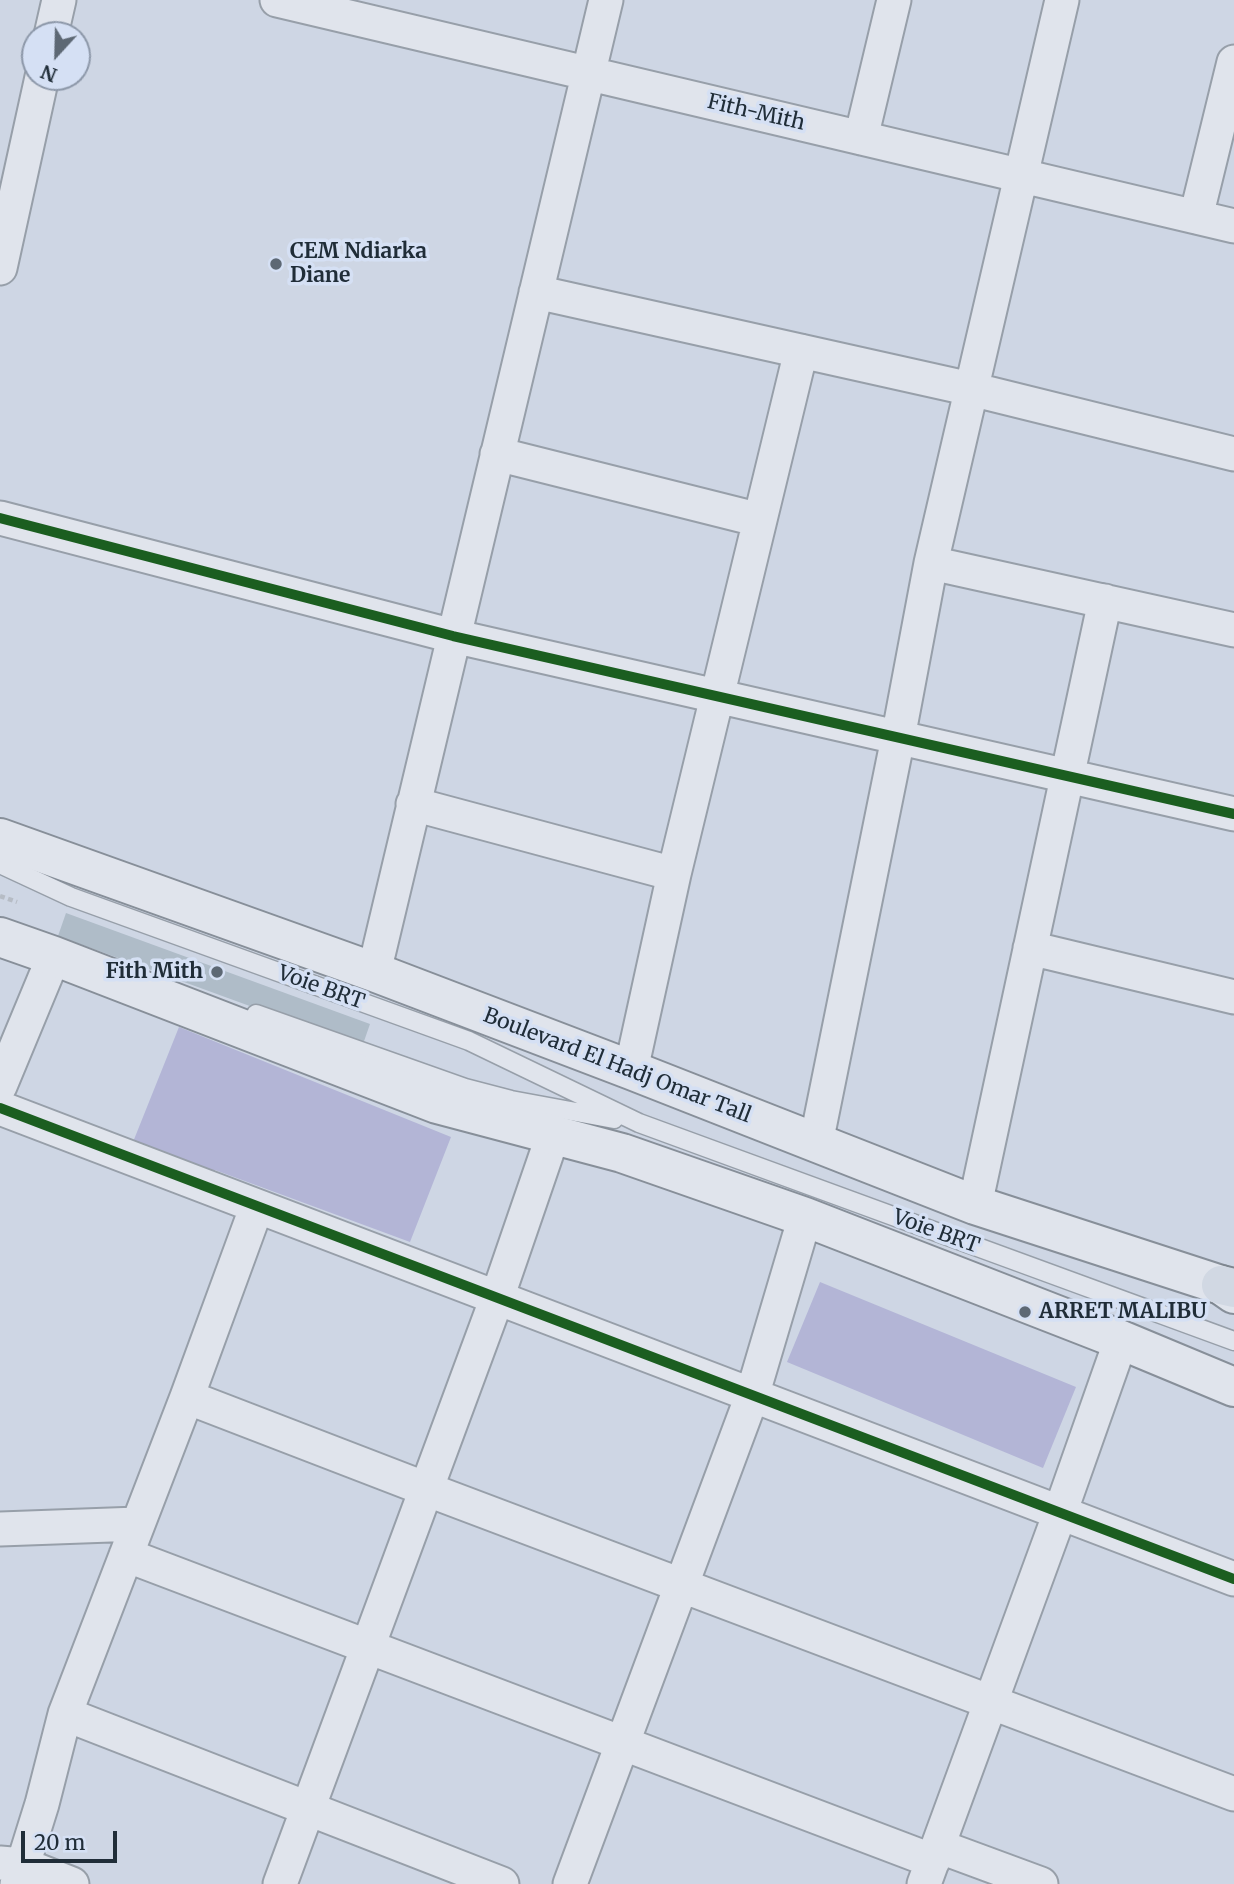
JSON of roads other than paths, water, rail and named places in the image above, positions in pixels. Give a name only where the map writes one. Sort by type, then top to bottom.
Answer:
[{"type":"main road","name":"Boulevard El Hadj Omar Tall","points":[[0,838],[374,972],[975,1205],[1230,1289]]},
{"type":"main road","points":[[6,930],[54,956],[437,1104],[622,1153],[805,1217],[1234,1387]]},
{"type":"street","points":[[54,21],[59,0]]},
{"type":"street","name":"Fith-Mith","points":[[277,0],[1234,226]]},
{"type":"street","points":[[374,972],[606,0]]},
{"type":"street","points":[[861,138],[894,0]]},
{"type":"street","points":[[816,1143],[931,563],[1062,0]]},
{"type":"street","points":[[1196,217],[1234,62]]},
{"type":"street","points":[[0,268],[10,173],[37,91]]},
{"type":"street","points":[[536,292],[971,389],[1234,454]]},
{"type":"street","points":[[631,1070],[674,874],[801,351]]},
{"type":"street","points":[[497,454],[760,520]]},
{"type":"street","points":[[0,519],[453,636],[1234,814]]},
{"type":"street","points":[[931,563],[1234,630]]},
{"type":"street","points":[[975,1205],[1105,601]]},
{"type":"street","points":[[413,804],[674,874]]},
{"type":"street","points":[[1030,948],[1234,997]]},
{"type":"street","points":[[0,1086],[54,956]]},
{"type":"street","points":[[0,1108],[1234,1579]]},
{"type":"street","points":[[279,1884],[497,1298],[553,1135]]},
{"type":"street","points":[[72,1884],[14,1871],[65,1714],[257,1206]]},
{"type":"street","points":[[570,1884],[752,1396],[805,1217]]},
{"type":"street","points":[[931,1864],[1121,1340]]},
{"type":"street","points":[[187,1397],[1234,1794]]},
{"type":"street","points":[[0,1529],[138,1524]]},
{"type":"street","points":[[126,1555],[931,1864],[1041,1884]]},
{"type":"street","points":[[65,1714],[502,1884]]},
{"type":"lane","name":"Voie BRT","points":[[0,864],[71,897],[469,1041],[639,1123],[1234,1341]]},
{"type":"lane","points":[[6,930],[56,942],[187,989]]},
{"type":"lane","name":"Voie BRT","points":[[240,1008],[457,1086],[510,1100],[639,1123]]},
{"type":"place","name":"CEM Ndiarka Diane","points":[[276,264]]},
{"type":"place","name":"Fith Mith","points":[[217,972]]},
{"type":"place","name":"ARRET MALIBU","points":[[1025,1312]]}]
